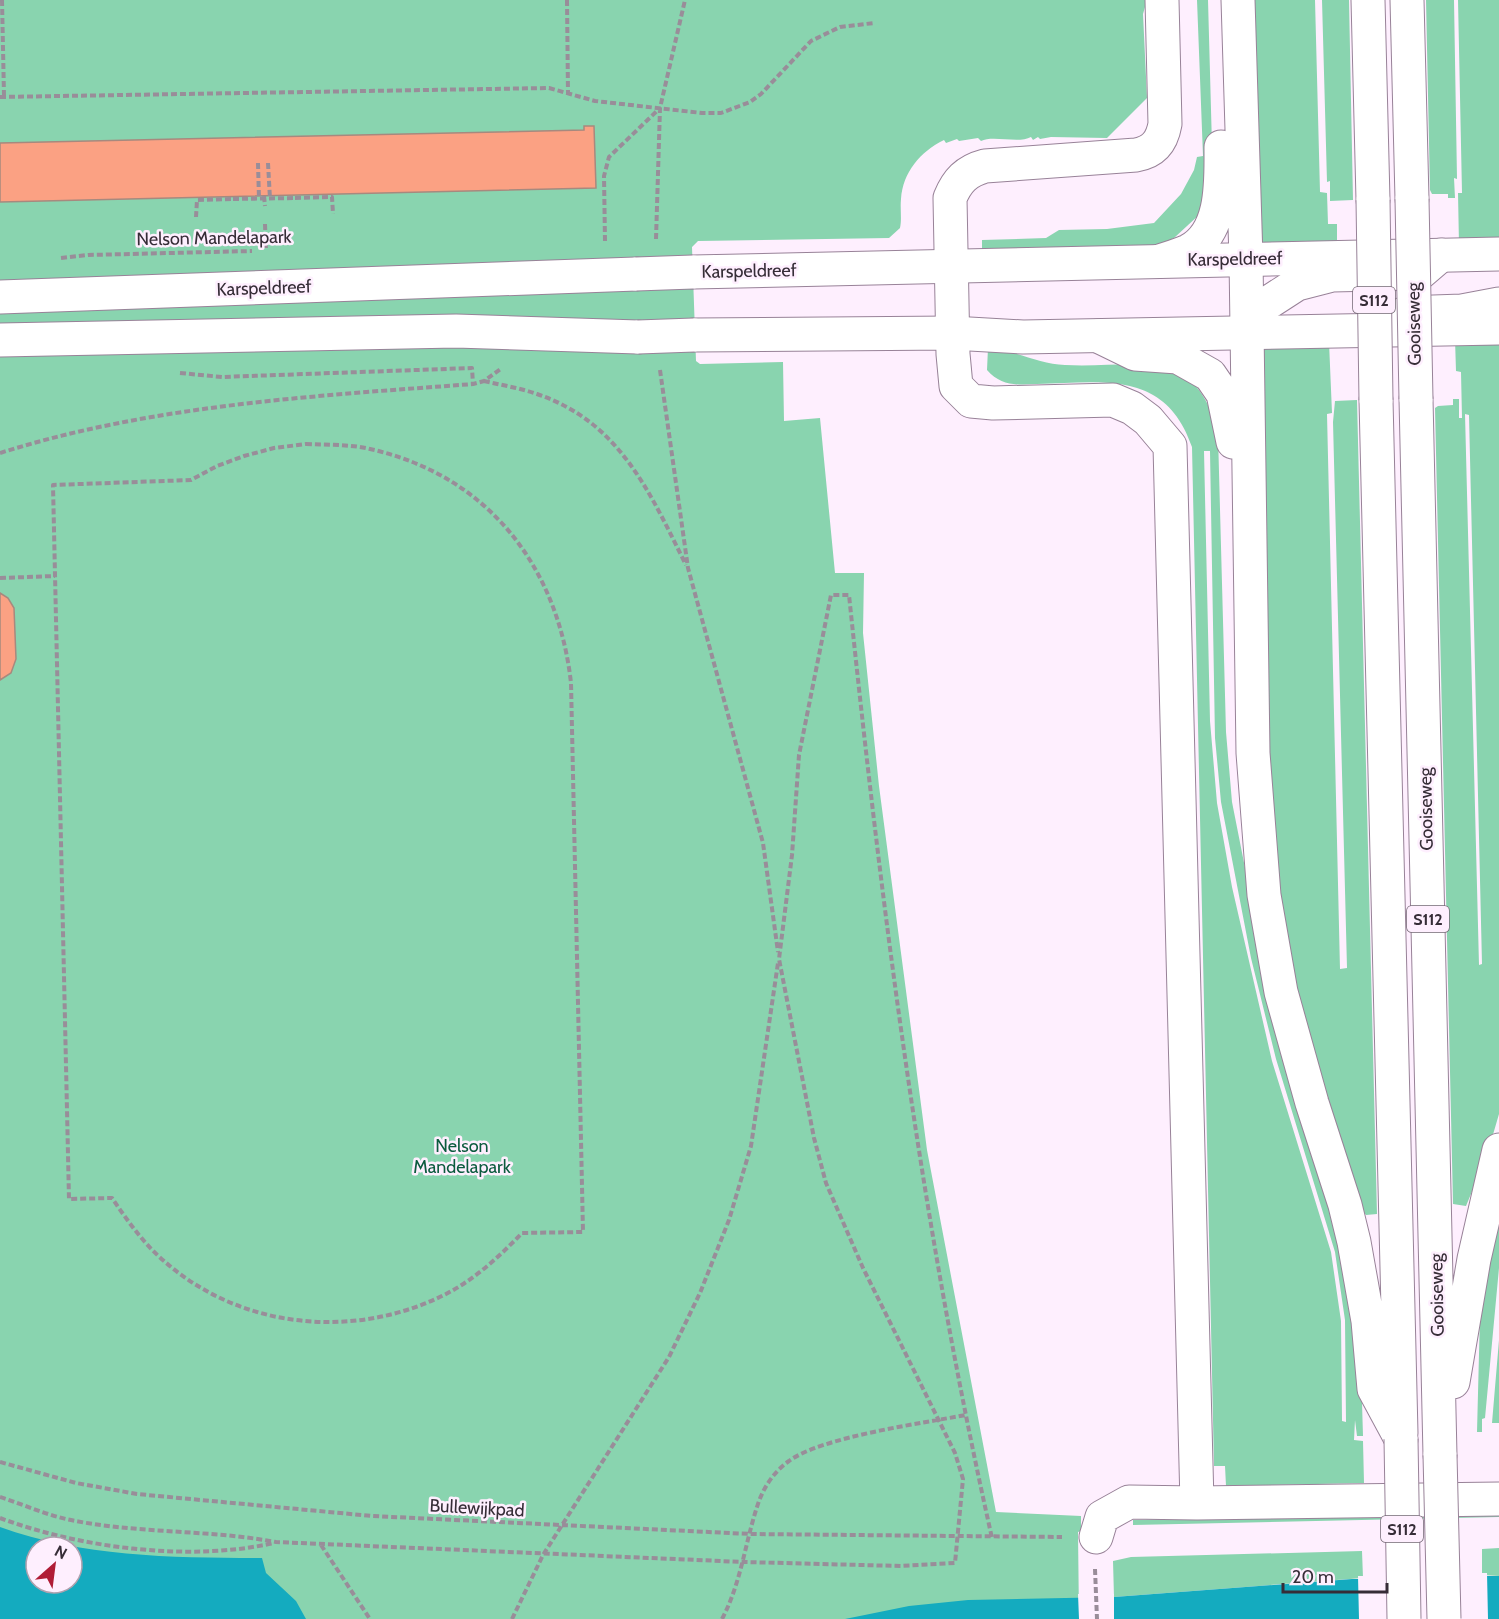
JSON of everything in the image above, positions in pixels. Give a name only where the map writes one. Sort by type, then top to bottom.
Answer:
[{"type":"main road","points":[[1162,0],[1165,124],[1158,143],[1144,153],[1136,155],[974,169],[956,185],[950,198],[952,333],[956,386],[971,401],[993,403],[1113,400],[1132,408],[1148,420],[1170,446],[1197,1503]]},
{"type":"main road","points":[[1238,0],[1246,259],[1249,571],[1256,799],[1270,944],[1295,1048],[1345,1205],[1366,1306],[1374,1389],[1401,1439]]},
{"type":"main road","name":"S112","points":[[1368,0],[1404,1619]]},
{"type":"main road","name":"Gooiseweg","points":[[1407,0],[1444,1619]]},
{"type":"main road","points":[[1160,261],[1190,250],[1205,234],[1214,218],[1221,188],[1221,122],[1240,90]]},
{"type":"main road","name":"Karspeldreef","points":[[0,297],[636,273],[1499,254]]},
{"type":"main road","points":[[1246,333],[1263,306],[1296,284],[1332,275],[1420,273],[1441,255]]},
{"type":"main road","points":[[1380,330],[1406,313],[1462,311],[1499,304]]},
{"type":"main road","points":[[0,340],[456,331],[638,337],[952,333],[1023,337],[1499,328]]},
{"type":"main road","points":[[1098,336],[1136,354],[1178,357],[1200,368],[1217,383],[1223,394],[1233,434],[1232,540],[1249,571]]},
{"type":"main road","points":[[1441,1444],[1474,1259],[1499,1150]]},
{"type":"main road","points":[[1096,1538],[1102,1517],[1129,1502],[1499,1499]]},
{"type":"path","points":[[2,0],[2,97],[549,88],[595,101],[702,113],[721,113],[738,108],[761,94],[812,41],[840,27],[874,22]]},
{"type":"path","points":[[567,0],[568,94]]},
{"type":"path","points":[[656,243],[660,108],[685,0]]},
{"type":"path","points":[[605,228],[604,176],[609,157],[660,108]]},
{"type":"path","points":[[258,163],[259,199]]},
{"type":"path","points":[[268,163],[270,199]]},
{"type":"path","points":[[264,196],[265,206]]},
{"type":"path","points":[[196,217],[196,200],[233,199],[332,197],[333,214]]},
{"type":"path","points":[[265,224],[266,250]]},
{"type":"path","name":"Nelson Mandelapark","points":[[88,255],[277,250]]},
{"type":"path","points":[[0,453],[140,419],[266,401],[473,384],[484,381],[506,365]]},
{"type":"path","points":[[222,377],[472,368],[473,384]]},
{"type":"path","points":[[0,1497],[65,1519],[128,1527],[233,1534],[276,1542],[744,1562],[901,1566],[956,1563],[963,1479],[955,1453],[863,1268],[826,1183],[814,1138],[779,959],[763,843],[688,568],[660,369]]},
{"type":"path","points":[[484,381],[537,394],[574,410],[598,426],[619,448],[655,501],[688,568]]},
{"type":"path","points":[[306,444],[369,449],[405,459],[441,475],[474,496],[523,547],[542,577],[558,619],[567,652],[571,683],[583,1232],[522,1233],[502,1254],[472,1278],[446,1294],[411,1310],[376,1318],[306,1322],[278,1318],[233,1304],[195,1283],[163,1260],[111,1198],[69,1198],[56,576],[54,485],[192,480],[217,466],[244,456],[273,448],[306,444]]},
{"type":"path","points":[[0,578],[56,576]]},
{"type":"path","points":[[512,1619],[543,1555],[669,1357],[704,1283],[729,1220],[751,1146],[779,959],[792,855],[800,756],[831,595],[849,595],[874,836],[924,1186],[966,1415],[992,1538]]},
{"type":"path","points":[[722,1619],[735,1594],[766,1485],[790,1460],[839,1441],[966,1415]]},
{"type":"path","name":"Bullewijkpad","points":[[0,1462],[76,1483],[136,1494],[276,1509],[751,1534],[957,1537]]},
{"type":"path","points":[[0,1518],[25,1528],[92,1541],[169,1551],[239,1551],[276,1542]]},
{"type":"path","points":[[321,1545],[370,1619]]},
{"type":"path","points":[[1095,1573],[1096,1619]]},
{"type":"green space","name":"Nelson Mandelapark","points":[[0,0],[1147,0],[1143,14],[1147,98],[1107,138],[1051,137],[1040,139],[1038,137],[1033,140],[1031,137],[1020,140],[986,139],[981,141],[978,138],[959,141],[957,139],[946,143],[944,140],[927,150],[909,172],[902,189],[900,228],[889,238],[698,241],[692,247],[696,361],[700,364],[783,362],[784,421],[820,418],[835,573],[864,573],[863,633],[879,786],[927,1150],[996,1512],[1081,1516],[1081,1531],[1078,1532],[1079,1619],[0,1619]]},
{"type":"green space","points":[[1197,0],[1208,0],[1212,146],[1200,214],[1174,238],[1159,245],[1104,253],[982,256],[982,240],[1046,238],[1059,230],[1107,229],[1154,223],[1181,194],[1194,170],[1197,157],[1203,156]]},
{"type":"green space","points":[[1248,0],[1315,0],[1320,192],[1327,193],[1328,224],[1337,224],[1337,247],[1258,249]]},
{"type":"green space","points":[[1322,0],[1349,0],[1353,200],[1330,201],[1330,181],[1327,182]]},
{"type":"green space","points":[[1426,0],[1454,0],[1457,179],[1454,178],[1455,198],[1448,198],[1448,194],[1432,194],[1430,190]]},
{"type":"green space","points":[[1458,0],[1499,0],[1499,246],[1459,245],[1458,193],[1462,193]]},
{"type":"green space","points":[[1499,338],[1499,1114],[1487,1155],[1466,1206],[1453,1204],[1435,408],[1453,405],[1453,399],[1459,399],[1459,418],[1462,418],[1461,372],[1456,371],[1455,339]],"holes":[[[1465,414],[1469,415],[1482,964],[1479,965]]]},
{"type":"green space","points":[[1329,342],[1332,413],[1327,414],[1340,969],[1347,968],[1333,422],[1335,401],[1357,400],[1377,1214],[1366,1215],[1359,1207],[1283,952],[1267,815],[1260,373],[1264,344]]},
{"type":"green space","points":[[988,348],[1055,364],[1139,364],[1160,367],[1179,373],[1195,385],[1208,405],[1218,435],[1226,732],[1232,802],[1263,959],[1336,1214],[1360,1336],[1363,1436],[1357,1436],[1355,1420],[1354,1440],[1363,1441],[1364,1483],[1226,1486],[1225,1466],[1214,1466],[1192,447],[1181,422],[1166,404],[1149,393],[1129,386],[1108,383],[1009,383],[1003,382],[987,370]],"holes":[[[1204,451],[1210,451],[1215,738],[1221,802],[1251,958],[1276,1059],[1335,1252],[1345,1320],[1346,1422],[1342,1421],[1341,1321],[1331,1252],[1272,1061],[1232,887],[1217,803],[1210,721]]]},
{"type":"green space","points":[[1499,1196],[1499,1268],[1485,1418],[1482,1419],[1482,1432],[1477,1432],[1480,1315]]},
{"type":"green space","points":[[1499,1340],[1499,1423],[1492,1423]]},
{"type":"green space","points":[[1499,1511],[1499,1517],[1133,1525],[1133,1520]]},
{"type":"green space","points":[[1499,1548],[1499,1576],[1482,1575],[1482,1549]]},
{"type":"green space","points":[[1362,1551],[1363,1578],[1114,1597],[1113,1561],[1131,1557]]},
{"type":"water","points":[[0,1527],[26,1535],[24,1595],[84,1595],[84,1548],[163,1556],[262,1558],[266,1573],[296,1601],[306,1619],[0,1619]]},
{"type":"water","points":[[1472,1576],[1499,1576],[1499,1619],[845,1619],[909,1606],[968,1600],[1114,1597],[1352,1579],[1464,1579]]},
{"type":"pier","points":[[1471,1573],[1487,1573],[1488,1619],[1359,1619],[1358,1576],[1375,1576],[1380,1579],[1384,1575],[1418,1575],[1423,1578],[1427,1575],[1462,1574],[1468,1577]]},
{"type":"pier","points":[[1078,1594],[1114,1594],[1114,1619],[1079,1619]]},
{"type":"building","points":[[584,126],[594,126],[596,188],[0,202],[0,143],[584,130]]},
{"type":"building","points":[[0,593],[8,598],[14,608],[16,659],[11,673],[0,680]]}]
